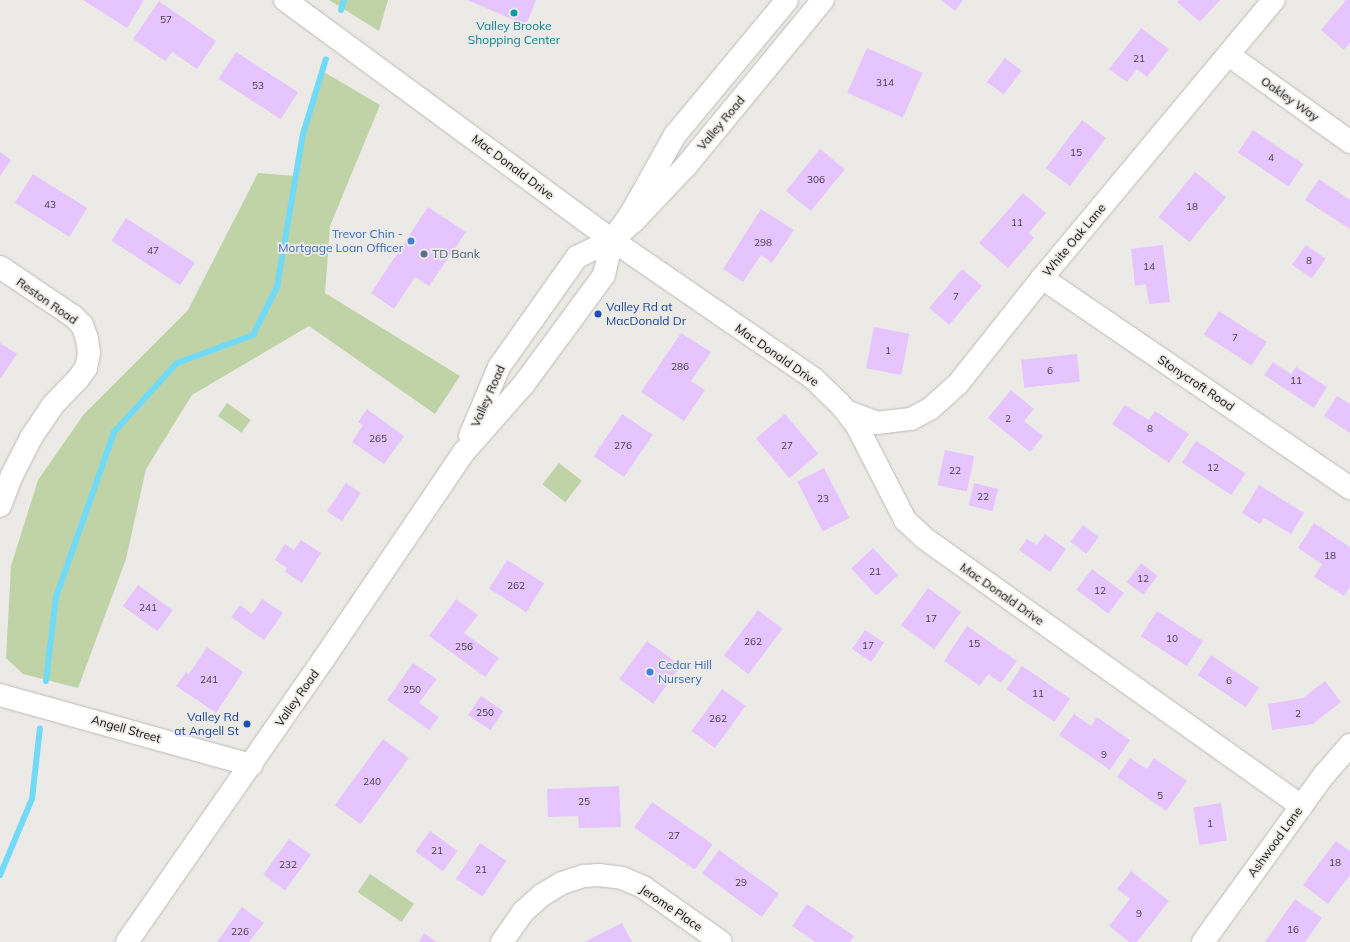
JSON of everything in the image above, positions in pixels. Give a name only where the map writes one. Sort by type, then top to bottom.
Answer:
[{"type":"street","name":"Mac Donald Drive","points":[[285,0],[612,240],[814,379],[845,410],[864,440],[878,471],[905,520],[924,538],[1301,806]]},
{"type":"street","name":"Valley Road","points":[[127,942],[251,765],[464,452],[524,384],[604,275],[612,240],[629,217],[675,135],[787,0]]},
{"type":"street","name":"Valley Road","points":[[464,452],[499,367],[576,257],[612,240],[634,221],[686,166],[823,0]]},
{"type":"street","name":"White Oak Lane","points":[[845,410],[864,420],[891,424],[911,419],[930,409],[957,384],[1042,278],[1230,56],[1274,0]]},
{"type":"street","name":"Oakley Way","points":[[1230,56],[1350,142]]},
{"type":"street","name":"Reston Road","points":[[0,267],[73,316],[82,325],[87,339],[89,353],[86,368],[78,379],[53,405],[30,438],[12,475],[0,506]]},
{"type":"street","name":"Stonycroft Road","points":[[1042,278],[1350,488]]},
{"type":"street","name":"Angell Street","points":[[0,695],[251,765]]},
{"type":"street","name":"Ashwood Lane","points":[[1204,942],[1301,806],[1350,746]]},
{"type":"street","name":"Jerome Place","points":[[502,942],[523,912],[542,895],[562,882],[599,875],[622,878],[643,887],[721,942]]},
{"type":"green space","points":[[329,0],[388,0],[379,31]]},
{"type":"green space","points":[[322,71],[380,105],[330,226],[325,293],[460,376],[435,414],[309,326],[192,395],[146,469],[126,559],[78,688],[23,674],[6,658],[11,566],[38,480],[84,414],[188,310],[258,173],[296,176],[303,134]]},
{"type":"green space","points":[[227,403],[251,420],[242,433],[218,416]]},
{"type":"green space","points":[[559,463],[582,481],[565,502],[542,484]]},
{"type":"green space","points":[[370,874],[414,904],[402,922],[358,892]]},
{"type":"building","points":[[83,0],[144,0],[127,28]]},
{"type":"building","name":"Valley Brooke Shopping Center","points":[[467,0],[536,0],[526,25]]},
{"type":"building","points":[[941,0],[963,0],[955,11]]},
{"type":"building","points":[[1179,0],[1220,0],[1200,22],[1177,2]]},
{"type":"building","points":[[1346,0],[1350,0],[1350,43],[1344,50],[1321,30]]},
{"type":"building","points":[[159,1],[216,41],[197,69],[172,52],[165,61],[133,39]]},
{"type":"building","points":[[1141,28],[1169,49],[1147,77],[1137,69],[1127,82],[1109,69]]},
{"type":"building","points":[[867,48],[923,73],[903,118],[847,93]]},
{"type":"building","points":[[236,52],[298,92],[281,119],[219,79]]},
{"type":"building","points":[[1005,58],[1022,71],[1004,95],[987,82]]},
{"type":"building","points":[[1082,120],[1106,138],[1070,186],[1046,168]]},
{"type":"building","points":[[1253,130],[1304,164],[1288,186],[1238,152]]},
{"type":"building","points":[[820,149],[845,169],[811,211],[786,191]]},
{"type":"building","points":[[0,152],[11,160],[0,176]]},
{"type":"building","points":[[1195,172],[1226,197],[1190,242],[1158,217]]},
{"type":"building","points":[[33,174],[87,208],[69,237],[15,203]]},
{"type":"building","points":[[1319,179],[1350,200],[1350,229],[1305,200]]},
{"type":"building","points":[[1023,193],[1046,213],[1029,233],[1034,238],[1008,268],[979,243]]},
{"type":"building","name":"TD Bank","points":[[428,207],[466,232],[429,286],[415,277],[394,309],[371,293]]},
{"type":"building","points":[[761,209],[794,230],[772,263],[761,255],[743,282],[723,269]]},
{"type":"building","points":[[126,218],[195,263],[180,285],[111,241]]},
{"type":"building","points":[[1163,245],[1170,302],[1149,304],[1146,284],[1135,286],[1131,249]]},
{"type":"building","points":[[1306,245],[1326,259],[1312,278],[1292,265]]},
{"type":"building","points":[[962,269],[982,286],[949,325],[929,308]]},
{"type":"building","points":[[1219,311],[1267,342],[1252,366],[1204,334]]},
{"type":"building","points":[[874,327],[909,334],[901,375],[866,368]]},
{"type":"building","points":[[681,333],[711,352],[691,381],[705,390],[684,421],[641,392]]},
{"type":"building","points":[[0,343],[17,354],[0,379]]},
{"type":"building","points":[[1077,354],[1080,382],[1024,388],[1021,360]]},
{"type":"building","points":[[1273,362],[1291,374],[1296,367],[1327,387],[1314,408],[1264,375]]},
{"type":"building","points":[[1011,390],[1034,409],[1024,421],[1043,436],[1030,452],[988,418]]},
{"type":"building","points":[[1337,396],[1350,404],[1350,433],[1324,416]]},
{"type":"building","points":[[1125,405],[1149,420],[1155,411],[1189,434],[1169,463],[1112,424]]},
{"type":"building","points":[[367,409],[404,436],[384,464],[352,442],[363,425],[358,422]]},
{"type":"building","points":[[622,414],[653,435],[624,477],[593,456]]},
{"type":"building","points":[[785,414],[818,454],[789,478],[756,438]]},
{"type":"building","points":[[1196,441],[1245,473],[1231,495],[1182,463]]},
{"type":"building","points":[[945,450],[974,456],[967,491],[938,485]]},
{"type":"building","points":[[824,468],[849,518],[823,532],[797,482]]},
{"type":"building","points":[[346,483],[361,493],[342,521],[327,511]]},
{"type":"building","points":[[974,483],[998,489],[993,511],[968,505]]},
{"type":"building","points":[[1259,485],[1304,513],[1291,534],[1264,518],[1260,524],[1242,513]]},
{"type":"building","points":[[1314,523],[1350,547],[1350,587],[1344,596],[1314,577],[1322,564],[1298,548]]},
{"type":"building","points":[[1083,525],[1099,537],[1086,554],[1070,542]]},
{"type":"building","points":[[1045,534],[1066,549],[1050,572],[1019,550],[1027,539],[1037,545]]},
{"type":"building","points":[[301,540],[321,553],[302,583],[285,572],[287,568],[275,560],[285,544],[294,550]]},
{"type":"building","points":[[873,548],[898,575],[876,596],[851,568]]},
{"type":"building","points":[[507,560],[544,583],[526,612],[489,589]]},
{"type":"building","points":[[1141,563],[1158,576],[1143,595],[1127,582]]},
{"type":"building","points":[[1092,569],[1124,593],[1108,614],[1076,590]]},
{"type":"building","points":[[138,585],[173,610],[158,631],[123,606]]},
{"type":"building","points":[[928,588],[961,612],[934,649],[901,625]]},
{"type":"building","points":[[262,599],[283,613],[264,640],[231,617],[240,605],[252,614]]},
{"type":"building","points":[[456,599],[478,615],[464,633],[499,658],[485,677],[429,636]]},
{"type":"building","points":[[758,610],[783,629],[748,674],[724,656]]},
{"type":"building","points":[[1157,611],[1203,641],[1187,666],[1141,636]]},
{"type":"building","points":[[967,626],[1017,661],[1001,683],[988,674],[980,686],[944,661]]},
{"type":"building","points":[[865,630],[884,643],[871,662],[852,649]]},
{"type":"building","name":"Cedar Hill Nursery","points":[[647,641],[681,666],[653,704],[619,679]]},
{"type":"building","points":[[207,647],[243,672],[216,713],[176,686],[186,672],[189,674]]},
{"type":"building","points":[[1211,655],[1259,687],[1246,707],[1198,675]]},
{"type":"building","points":[[413,663],[437,679],[419,703],[439,717],[429,730],[387,700]]},
{"type":"building","points":[[1022,666],[1070,698],[1054,722],[1006,689]]},
{"type":"building","points":[[1325,681],[1341,702],[1313,724],[1272,730],[1268,704],[1303,698]]},
{"type":"building","points":[[722,689],[745,706],[715,748],[691,731]]},
{"type":"building","points":[[481,696],[503,711],[491,730],[468,715]]},
{"type":"building","points":[[1074,714],[1091,726],[1097,717],[1130,740],[1110,770],[1059,735]]},
{"type":"building","points":[[383,739],[409,758],[361,824],[335,805]]},
{"type":"building","points":[[1130,758],[1147,769],[1154,758],[1187,781],[1166,811],[1117,777]]},
{"type":"building","points":[[619,786],[621,827],[579,828],[578,816],[548,817],[547,789]]},
{"type":"building","points":[[652,802],[713,844],[695,870],[634,827]]},
{"type":"building","points":[[1221,803],[1227,841],[1199,845],[1193,807]]},
{"type":"building","points":[[430,831],[458,851],[443,871],[415,851]]},
{"type":"building","points":[[289,839],[311,855],[285,890],[263,875]]},
{"type":"building","points":[[1336,841],[1350,851],[1350,875],[1328,904],[1303,885]]},
{"type":"building","points":[[480,843],[507,861],[482,897],[456,879]]},
{"type":"building","points":[[719,850],[779,893],[762,917],[702,873]]},
{"type":"building","points":[[1131,871],[1169,901],[1137,942],[1129,942],[1109,926],[1130,899],[1117,889]]},
{"type":"building","points":[[1295,899],[1322,918],[1305,942],[1265,942]]},
{"type":"building","points":[[807,904],[854,936],[850,942],[815,942],[792,926]]},
{"type":"building","points":[[242,907],[264,923],[249,942],[217,942]]},
{"type":"building","points":[[622,923],[632,942],[584,942]]},
{"type":"building","points":[[424,933],[437,942],[419,942]]},
{"type":"waterway","points":[[341,10],[344,0]]},
{"type":"waterway","points":[[46,681],[56,597],[114,432],[177,363],[253,335],[277,287],[303,134],[326,59]]},
{"type":"waterway","points":[[0,875],[32,799],[40,728]]},
{"type":"place","name":"Valley Brooke Shopping Center","points":[[514,13]]},
{"type":"place","name":"Trevor Chin - Mortgage Loan Officer","points":[[411,241]]},
{"type":"place","name":"TD Bank","points":[[424,254]]},
{"type":"place","name":"Valley Rd at MacDonald Dr","points":[[598,314]]},
{"type":"place","name":"Cedar Hill Nursery","points":[[650,672]]},
{"type":"place","name":"Valley Rd at Angell St","points":[[247,724]]}]
